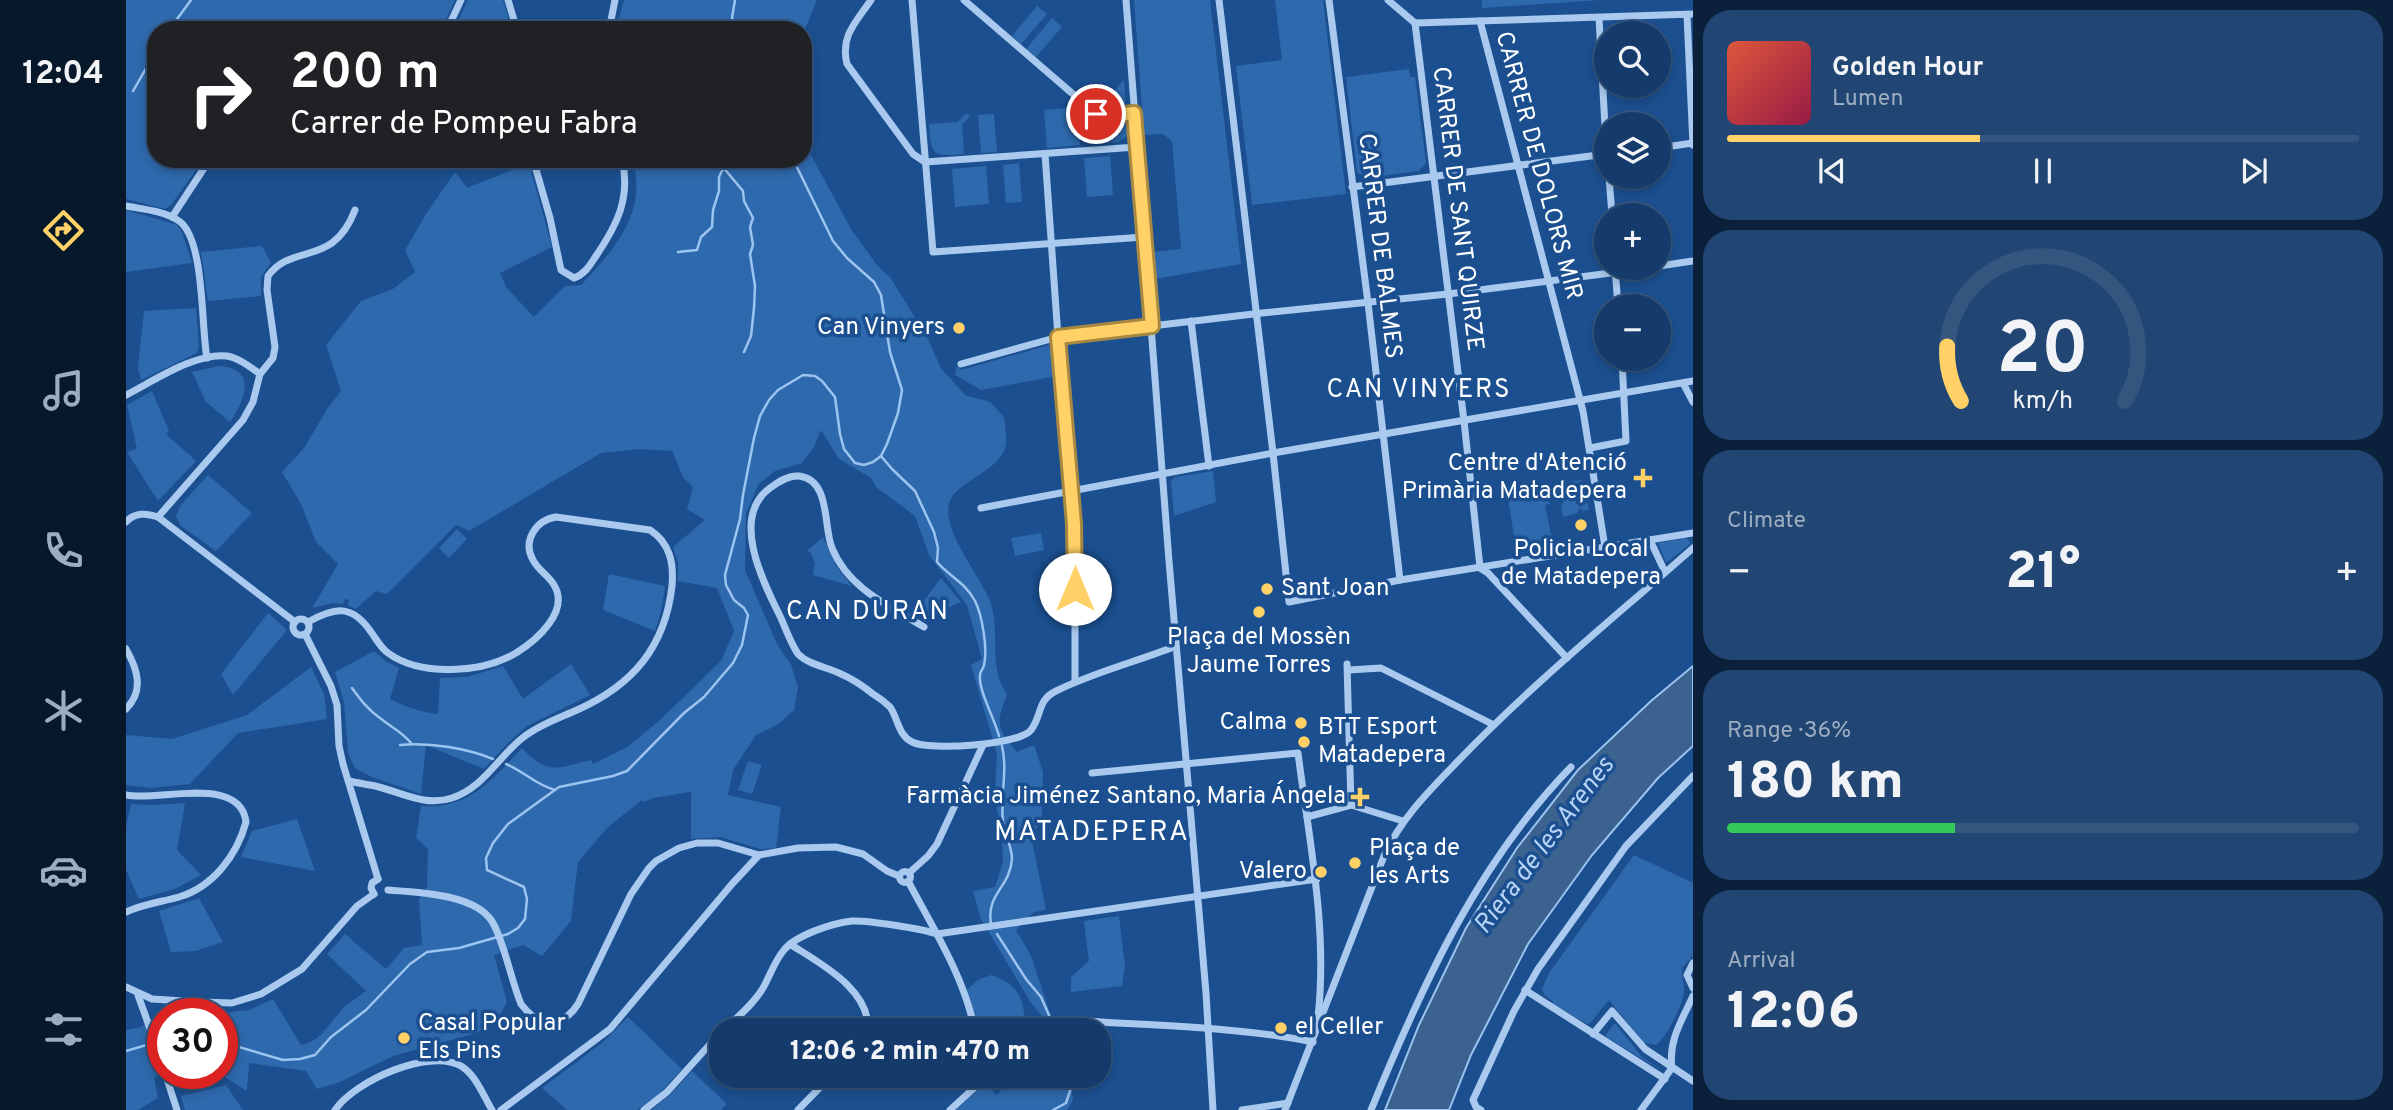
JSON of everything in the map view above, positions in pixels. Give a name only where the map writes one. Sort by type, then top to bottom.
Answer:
[{"type":"street","points":[[451,21],[461,0]]},
{"type":"street","points":[[509,0],[515,21]]},
{"type":"street","points":[[611,21],[615,0]]},
{"type":"street","points":[[871,0],[847,38],[844,51],[847,64],[913,154],[925,162],[1137,147]]},
{"type":"street","points":[[912,0],[933,252],[1144,237]]},
{"type":"street","points":[[964,0],[1096,114],[1107,116],[1134,113]]},
{"type":"street","points":[[1126,0],[1213,1110]]},
{"type":"street","points":[[1219,0],[1289,602],[1400,580],[1693,533]]},
{"type":"street","name":"CARRER DE BALMES","points":[[1329,0],[1400,580]]},
{"type":"street","points":[[1388,0],[1415,23],[1690,15],[1693,144],[1671,147]]},
{"type":"street","points":[[1599,18],[1604,112]]},
{"type":"street","name":"CARRER DE DOLORS MIR","points":[[1480,21],[1581,402],[1605,547]]},
{"type":"street","name":"CARRER DE SANT QUIRZE","points":[[1415,23],[1480,568]]},
{"type":"street","points":[[1045,155],[1074,524],[1075,682]]},
{"type":"street","points":[[1352,187],[1594,156]]},
{"type":"street","points":[[173,217],[204,168]]},
{"type":"street","points":[[536,168],[561,270],[574,278],[587,269],[620,217],[625,191],[623,168]]},
{"type":"street","points":[[126,206],[173,217],[183,225],[196,256],[207,358]]},
{"type":"street","points":[[158,517],[243,420],[253,402],[260,374],[273,358],[275,347],[267,290],[268,276],[284,263],[323,249],[334,242],[346,230],[355,210]]},
{"type":"street","points":[[1671,264],[1693,261]]},
{"type":"street","points":[[961,364],[1058,337],[1256,313],[1448,294],[1594,274]]},
{"type":"street","points":[[1191,321],[1209,466]]},
{"type":"street","points":[[126,396],[170,371],[207,358],[227,356],[260,374]]},
{"type":"street","points":[[1590,448],[1626,441],[1623,371]]},
{"type":"street","points":[[981,508],[1273,453],[1693,382]]},
{"type":"street","points":[[1682,383],[1693,401]]},
{"type":"street","points":[[924,627],[867,592],[844,569],[831,546],[821,494],[816,485],[805,478],[791,476],[776,483],[759,497],[753,509],[752,524],[756,563],[798,654],[803,659],[849,678],[881,699],[890,707],[904,736],[915,744],[983,745],[1024,736],[1031,729],[1044,699],[1075,682],[1176,646]]},
{"type":"street","points":[[126,522],[132,516],[140,514],[158,517],[295,622]]},
{"type":"street","points":[[308,622],[332,610],[342,609],[364,622],[379,645],[393,656],[433,669],[467,669],[516,653],[552,620],[558,604],[556,590],[553,582],[535,564],[529,545],[533,530],[544,520],[556,517],[650,530],[661,538],[671,556],[672,587],[665,625],[640,666],[610,691],[524,737],[485,777],[462,794],[450,799],[427,801],[349,781]]},
{"type":"street","points":[[1650,540],[1665,572]]},
{"type":"street","points":[[1242,1110],[1287,1106],[1384,856],[1403,821],[1494,725],[1693,548]]},
{"type":"street","points":[[1480,568],[1488,573],[1567,658]]},
{"type":"street","points":[[295,622],[301,618],[308,622]]},
{"type":"street","points":[[295,622],[295,631],[305,634]]},
{"type":"street","points":[[305,634],[309,627],[308,622]]},
{"type":"street","points":[[305,634],[331,686],[337,705],[339,746],[378,879],[387,883],[388,890]]},
{"type":"street","points":[[126,649],[137,671],[138,682],[134,699],[126,709]]},
{"type":"street","points":[[1351,805],[1348,667],[1381,668],[1494,725]]},
{"type":"street","points":[[378,879],[372,884],[374,894],[381,896],[388,890],[431,893],[473,906],[488,916],[496,930],[515,988],[526,1010],[531,1016],[542,1021],[563,1020],[578,1004],[631,894],[649,868],[678,848],[697,843],[718,844],[759,855],[798,848],[836,847],[863,854],[899,876],[902,882],[929,856],[937,844],[983,745]]},
{"type":"street","points":[[1092,773],[1298,753],[1317,879],[1322,979],[1316,1031]]},
{"type":"street","points":[[1371,1110],[1418,1001],[1460,918],[1515,835],[1572,767]]},
{"type":"street","points":[[1481,1110],[1473,1100],[1525,990],[1538,969],[1626,846],[1693,776]]},
{"type":"street","points":[[126,795],[223,795],[242,809],[246,822],[234,852],[209,880],[180,897],[138,906],[126,912]]},
{"type":"street","points":[[1307,817],[1351,805],[1403,821]]},
{"type":"street","points":[[502,1110],[610,1029],[759,855]]},
{"type":"street","points":[[908,877],[965,991],[972,1018]]},
{"type":"street","points":[[736,1018],[757,996],[782,951],[790,944],[804,936],[854,921],[937,934],[1317,879]]},
{"type":"street","points":[[126,987],[152,999],[232,1003],[261,994],[302,969],[357,906],[374,894]]},
{"type":"street","points":[[790,944],[845,983],[864,1009],[866,1018]]},
{"type":"street","points":[[1693,963],[1688,975],[1693,988]]},
{"type":"street","points":[[1322,979],[1324,974],[1329,972],[1333,974],[1335,981]]},
{"type":"street","points":[[1525,990],[1665,1079]]},
{"type":"street","points":[[138,994],[147,1016]]},
{"type":"street","points":[[1641,1110],[1672,1068],[1670,1055],[1674,1037],[1693,996]]},
{"type":"street","points":[[1594,1034],[1612,1011],[1645,1049],[1693,1081]]},
{"type":"street","points":[[1111,1023],[1287,1037],[1313,1042]]},
{"type":"street","points":[[644,1110],[667,1092],[709,1046]]},
{"type":"street","points":[[335,1110],[348,1094],[369,1080],[388,1072],[425,1063],[446,1062],[464,1068],[492,1110]]},
{"type":"street","points":[[798,1110],[819,1088]]},
{"type":"street","points":[[950,1110],[974,1088]]},
{"type":"street","points":[[170,1089],[177,1110]]},
{"type":"shaded area","points":[[126,0],[455,0],[445,21],[147,21],[147,168],[198,168],[171,205],[165,209],[126,199]]},
{"type":"shaded area","points":[[468,0],[503,0],[510,21],[458,21]]},
{"type":"shaded area","points":[[624,0],[817,0],[808,21],[618,21]]},
{"type":"shaded area","points":[[1134,0],[1210,0],[1241,264],[1155,279],[1153,252],[1181,249],[1172,141],[1163,134],[1144,135]]},
{"type":"shaded area","points":[[1275,0],[1323,0],[1346,194],[1252,205],[1236,66],[1282,60]]},
{"type":"shaded area","points":[[1482,0],[1600,0],[1482,8]]},
{"type":"shaded area","points":[[1037,6],[1047,14],[1021,44],[1012,36]]},
{"type":"shaded area","points":[[1052,18],[1062,27],[1036,57],[1026,49]]},
{"type":"shaded area","points":[[1409,69],[1410,77],[1415,77],[1426,163],[1419,171],[1365,178],[1357,172],[1346,77]]},
{"type":"shaded area","points":[[1124,80],[1126,108],[1098,110]]},
{"type":"shaded area","points":[[1077,107],[1080,145],[1047,148],[1044,110]]},
{"type":"shaded area","points":[[966,113],[970,116],[962,125],[964,154],[946,155],[936,152],[931,143],[929,124],[958,122]]},
{"type":"shaded area","points":[[994,114],[997,152],[981,153],[978,115]]},
{"type":"shaded area","points":[[1095,117],[1127,117],[1127,136],[1118,142],[1096,144]]},
{"type":"shaded area","points":[[1110,156],[1113,195],[1087,197],[1084,158]]},
{"type":"shaded area","points":[[812,157],[851,229],[877,265],[890,277],[927,337],[941,368],[965,395],[990,402],[1004,417],[1006,444],[1003,453],[997,462],[953,496],[948,515],[956,540],[985,591],[992,609],[997,670],[1007,695],[1000,720],[1002,732],[1017,752],[1034,745],[1043,772],[1042,814],[1032,841],[1046,910],[1034,912],[1016,930],[1031,956],[1052,1018],[1043,1018],[1031,1003],[981,919],[973,891],[995,887],[1003,862],[995,796],[997,754],[971,665],[982,659],[967,605],[929,555],[915,516],[876,487],[871,478],[839,459],[821,430],[814,447],[802,463],[775,471],[758,485],[746,514],[745,570],[777,644],[791,665],[798,687],[794,710],[777,725],[756,735],[733,770],[728,795],[781,807],[776,848],[760,849],[721,837],[691,839],[691,792],[644,802],[642,800],[608,827],[578,862],[571,921],[542,956],[523,945],[494,955],[507,1002],[499,1017],[477,1033],[393,1056],[340,1082],[317,1089],[306,1071],[249,1063],[247,1091],[238,1085],[238,1011],[249,1010],[273,999],[301,1045],[308,1043],[318,1037],[345,1007],[366,991],[327,954],[345,934],[386,969],[404,948],[422,945],[419,900],[427,887],[428,849],[416,838],[421,806],[438,806],[466,798],[489,781],[522,748],[539,763],[554,768],[591,760],[593,764],[627,747],[660,720],[721,661],[734,631],[717,588],[678,581],[678,563],[673,547],[705,520],[687,509],[693,487],[683,477],[672,451],[639,449],[601,453],[469,531],[456,525],[387,594],[376,591],[356,609],[348,605],[349,600],[345,599],[343,604],[333,603],[312,608],[338,564],[316,542],[301,504],[282,472],[304,448],[341,391],[326,345],[361,301],[393,289],[415,272],[405,250],[455,172],[467,188],[517,168],[530,168],[552,247],[500,273],[506,287],[534,317],[565,286],[581,285],[605,258],[625,228],[636,196],[634,168],[812,168]]},
{"type":"shaded area","points":[[1019,163],[1022,202],[1006,203],[1003,165]]},
{"type":"shaded area","points":[[986,166],[989,204],[955,207],[952,169]]},
{"type":"shaded area","points":[[126,210],[177,225],[192,263],[126,272]]},
{"type":"shaded area","points":[[262,246],[271,263],[261,277],[261,296],[208,301],[201,252]]},
{"type":"shaded area","points":[[196,308],[199,347],[197,353],[141,380],[138,368],[144,311]]},
{"type":"shaded area","points":[[1049,345],[1054,349],[1057,376],[981,390],[955,375],[957,365],[961,370]]},
{"type":"shaded area","points":[[219,366],[232,368],[240,373],[244,380],[240,405],[230,422],[206,402],[192,372]]},
{"type":"shaded area","points":[[152,391],[169,431],[166,434],[196,461],[158,501],[127,452],[137,449],[127,405]]},
{"type":"shaded area","points":[[1213,471],[1216,502],[1174,516],[1171,482],[1175,477]]},
{"type":"shaded area","points":[[208,475],[252,513],[216,551],[181,526],[176,517],[180,506]]},
{"type":"shaded area","points":[[1582,480],[1582,487],[1585,488],[1575,490],[1576,504],[1588,503],[1589,510],[1583,511],[1580,508],[1577,513],[1563,517],[1561,506],[1566,497],[1549,497],[1550,504],[1545,505],[1554,548],[1517,554],[1506,487],[1540,490],[1541,493],[1541,486]]},
{"type":"shaded area","points":[[457,529],[467,539],[449,558],[439,548]]},
{"type":"shaded area","points":[[1041,533],[1044,550],[1015,556],[1011,538]]},
{"type":"shaded area","points":[[823,537],[836,566],[852,586],[813,575],[815,563],[807,551]]},
{"type":"shaded area","points":[[1686,538],[1690,544],[1666,563],[1658,543]]},
{"type":"shaded area","points":[[609,574],[665,586],[655,631],[603,610]]},
{"type":"shaded area","points":[[941,578],[961,602],[928,617],[918,609]]},
{"type":"shaded area","points":[[268,613],[287,630],[233,695],[221,674]]},
{"type":"shaded area","points":[[374,651],[399,668],[390,699],[425,712],[438,714],[440,678],[467,677],[503,666],[523,699],[571,664],[590,695],[527,726],[484,769],[426,745],[421,794],[372,777],[355,768],[348,753],[344,702],[335,672]]},
{"type":"shaded area","points":[[311,667],[324,694],[327,719],[238,733],[190,784],[151,788],[126,785],[126,735],[172,739],[247,715]]},
{"type":"shaded area","points":[[748,761],[762,765],[752,794],[738,790]]},
{"type":"shaded area","points":[[185,803],[177,850],[201,875],[175,889],[139,899],[126,870],[126,827],[131,804]]},
{"type":"shaded area","points":[[297,819],[315,871],[241,857],[252,831]]},
{"type":"shaded area","points":[[1634,855],[1693,883],[1693,956],[1682,968],[1684,990],[1678,1011],[1656,1045],[1643,1042],[1609,1000],[1587,1024],[1552,1004],[1553,1001],[1545,996],[1542,989],[1549,973]]},
{"type":"shaded area","points":[[199,898],[223,942],[196,951],[171,952],[159,911]]},
{"type":"shaded area","points":[[1119,916],[1125,967],[1122,986],[1071,992],[1071,977],[1089,961],[1084,921]]},
{"type":"shaded area","points":[[991,975],[1007,982],[1020,998],[1024,1018],[972,1018],[965,991],[978,980]]},
{"type":"shaded area","points":[[628,1017],[682,1069],[658,1095],[637,1110],[567,1110],[542,1088],[602,1043]]},
{"type":"shaded area","points":[[147,1022],[147,1089],[156,1089],[158,1098],[138,1110],[126,1110],[126,1030],[141,1027]]},
{"type":"shaded area","points":[[1614,1024],[1641,1056],[1664,1072],[1606,1037]]},
{"type":"shaded area","points":[[692,1071],[727,1104],[721,1110],[651,1110],[669,1096]]},
{"type":"shaded area","points":[[979,1088],[989,1088],[997,1095],[1004,1088],[1072,1088],[1073,1100],[1067,1110],[956,1110]]},
{"type":"shaded area","points":[[210,1089],[229,1089],[243,1110],[185,1110],[181,1096]]},
{"type":"water","name":"Riera de les Arenes","points":[[1693,666],[1693,746],[1658,778],[1592,855],[1528,944],[1471,1055],[1449,1110],[1385,1110],[1419,1025],[1466,928],[1517,848],[1578,770],[1651,701]]},
{"type":"waterway","points":[[176,21],[191,0]]},
{"type":"waterway","points":[[734,21],[735,0]]},
{"type":"waterway","points":[[133,91],[147,67]]},
{"type":"waterway","points":[[724,168],[743,191],[744,201],[753,218],[750,227],[753,245],[750,254],[755,286],[754,308],[751,336],[744,352]]},
{"type":"waterway","points":[[678,252],[697,250],[701,237],[712,227],[719,177],[724,168]]},
{"type":"waterway","points":[[238,1047],[283,1060],[315,1055],[331,1037],[366,1010],[410,964],[427,952],[459,948],[508,934],[518,928],[525,919],[527,899],[524,887],[487,870],[486,858],[493,843],[508,824],[559,787],[627,771],[684,713],[704,697],[733,663],[742,645],[748,615],[734,600],[726,585],[725,575],[740,519],[760,416],[778,390],[803,375],[815,376],[835,397],[844,449],[855,463],[864,465],[881,456],[898,413],[902,390],[890,352],[881,295],[874,282],[847,258],[833,241],[797,168]]},
{"type":"waterway","points":[[881,456],[915,491],[934,532],[938,548],[937,562],[967,589],[975,601],[985,641],[985,658],[980,681],[999,736]]},
{"type":"waterway","points":[[352,688],[372,711],[412,744]]},
{"type":"waterway","points":[[400,745],[447,747],[493,759]]},
{"type":"waterway","points":[[991,924],[992,905],[1007,877],[1012,859],[1003,822],[1002,746]]},
{"type":"waterway","points":[[506,764],[541,785],[555,790]]},
{"type":"waterway","points":[[997,934],[1041,997],[1050,1018]]},
{"type":"waterway","points":[[126,1051],[147,1045]]},
{"type":"waterway","points":[[1053,1110],[1066,1103],[1070,1088]]},
{"type":"place","name":"Can Vinyers","points":[[959,328]]},
{"type":"place","name":"Centre d'Atenció Primària Matadepera","points":[[1643,478]]},
{"type":"place","name":"Policia Local de Matadepera","points":[[1581,525]]},
{"type":"place","name":"Sant Joan","points":[[1267,589]]},
{"type":"place","name":"Plaça del Mossèn Jaume Torres","points":[[1259,612]]},
{"type":"place","name":"Calma","points":[[1301,723]]},
{"type":"place","name":"BTT Esport Matadepera","points":[[1304,742]]},
{"type":"place","name":"Farmàcia Jiménez Santano, Maria Ángela","points":[[1360,797]]},
{"type":"place","name":"Plaça de les Arts","points":[[1355,863]]},
{"type":"place","name":"Valero","points":[[1321,872]]},
{"type":"place","name":"el Celler","points":[[1281,1028]]},
{"type":"place","name":"Casal Popular Els Pins","points":[[404,1038]]},
{"type":"district","name":"CAN VINYERS","points":[[1419,390]]},
{"type":"district","name":"CAN DURAN","points":[[868,612]]},
{"type":"district","name":"MATADEPERA","points":[[1092,833]]},
{"type":"route","points":[[1075,589],[1074,524],[1058,337],[1152,326],[1134,113],[1107,116],[1096,114]]}]
